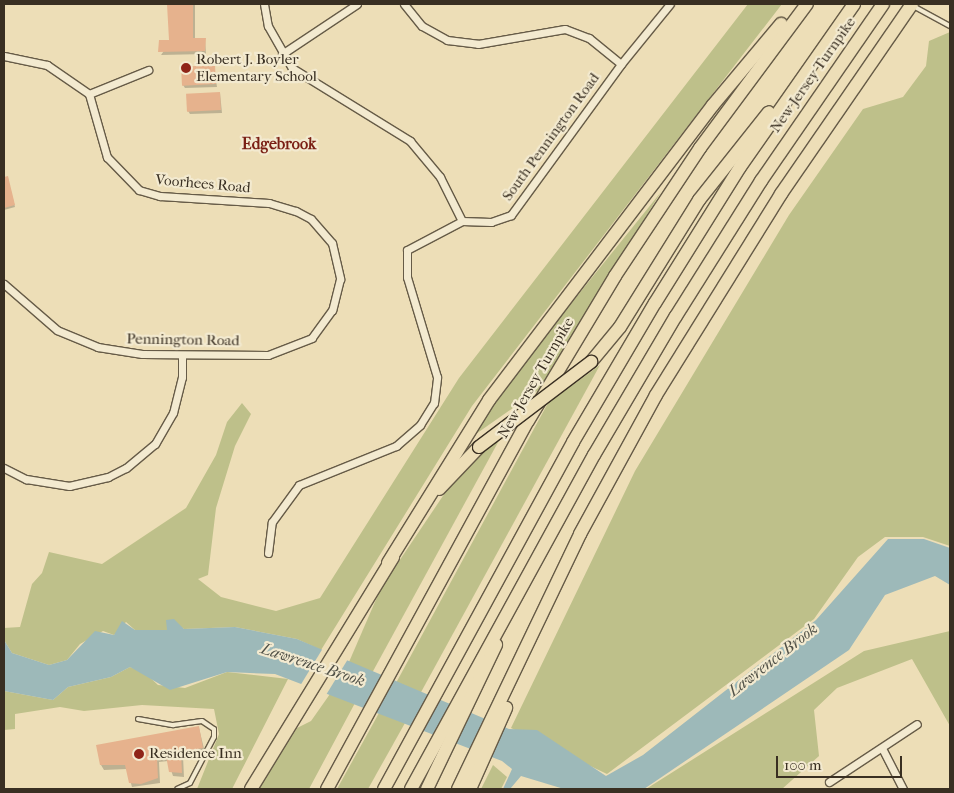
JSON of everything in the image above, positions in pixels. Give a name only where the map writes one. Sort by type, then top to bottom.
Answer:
[{"type":"highway","points":[[251,789],[297,709],[489,400],[713,105],[799,4]]},
{"type":"highway","name":"New Jersey Turnpike","points":[[327,789],[528,421],[615,276],[700,148],[807,4]]},
{"type":"highway","name":"New Jersey Turnpike","points":[[384,789],[651,311],[740,167],[854,4]]},
{"type":"highway","name":"New Jersey Turnpike","points":[[435,759],[471,690],[502,622],[695,285],[883,4]]},
{"type":"highway","points":[[470,789],[472,773],[540,617],[656,395],[781,194],[912,4]]},
{"type":"highway","points":[[388,563],[434,496],[479,447],[592,362],[620,327],[716,176],[827,40]]},
{"type":"highway","points":[[411,789],[435,759]]},
{"type":"highway","points":[[427,789],[435,759]]},
{"type":"highway","points":[[458,789],[472,773]]},
{"type":"street","points":[[264,4],[268,26],[282,54],[319,89],[410,141],[440,177],[462,221]]},
{"type":"street","points":[[282,54],[357,4]]},
{"type":"street","points":[[404,4],[422,26],[447,40],[478,44],[565,29],[589,38],[620,64]]},
{"type":"street","name":"South Pennington Road","points":[[268,552],[272,522],[299,485],[396,446],[420,425],[434,403],[437,377],[405,257],[411,245],[462,221],[491,222],[512,215],[620,64],[670,4]]},
{"type":"street","points":[[4,56],[47,65],[89,94],[148,70]]},
{"type":"street","name":"Voorhees Road","points":[[89,94],[107,157],[127,181],[160,196],[269,203],[296,211],[311,219],[332,243],[340,278]]},
{"type":"street","name":"Pennington Road","points":[[4,284],[34,313],[77,339],[119,352],[182,356],[268,355],[300,346],[324,326],[338,296],[340,278]]},
{"type":"street","points":[[4,468],[26,479],[69,486],[108,477],[126,468],[155,444],[168,422],[179,396],[182,356]]},
{"type":"street","points":[[829,782],[883,750],[917,724]]},
{"type":"street","points":[[883,750],[903,789]]},
{"type":"lane","points":[[912,4],[934,21],[950,26]]},
{"type":"lane","points":[[138,719],[173,725],[202,721],[214,729],[214,737],[190,783],[177,789]]},
{"type":"green space","points":[[748,4],[782,4],[472,406],[321,650],[297,639],[235,627],[184,629],[177,624],[167,630],[135,630],[126,622],[114,635],[103,631],[80,644],[67,660],[49,665],[12,653],[4,640],[4,628],[20,627],[32,584],[42,573],[49,552],[102,564],[186,508],[216,455],[227,422],[242,403],[251,414],[235,446],[216,508],[208,575],[198,579],[221,597],[276,611],[320,598],[459,378]]},
{"type":"green space","points":[[950,32],[950,546],[923,537],[885,537],[858,557],[814,619],[607,774],[511,728],[635,471],[789,215],[863,109],[903,97],[926,66],[929,41]]},
{"type":"green space","points":[[661,192],[540,389],[473,436],[507,383]]},
{"type":"green space","points":[[600,365],[420,694],[396,683],[548,403]]},
{"type":"green space","points":[[502,435],[372,673],[349,662],[381,588],[455,478]]},
{"type":"green space","points":[[950,631],[950,726],[912,659],[837,688],[814,710],[819,756],[782,789],[646,789],[864,651]]},
{"type":"green space","points":[[130,667],[145,673],[158,685],[185,688],[227,672],[288,679],[232,789],[197,789],[219,734],[214,709],[142,705],[84,711],[60,707],[15,714],[15,729],[4,730],[4,691],[53,700],[68,687],[111,677]]},
{"type":"green space","points":[[330,694],[355,703],[309,789],[259,789],[297,728],[311,721]]},
{"type":"green space","points":[[379,713],[405,723],[368,789],[337,789]]},
{"type":"green space","points":[[493,765],[507,777],[501,789],[481,789]]},
{"type":"water","name":"Lawrence Brook","points":[[888,539],[924,539],[950,548],[950,585],[935,576],[885,595],[849,650],[644,789],[564,789],[521,776],[510,789],[503,789],[512,769],[502,761],[275,674],[227,672],[170,690],[130,667],[111,677],[68,687],[53,700],[4,691],[4,640],[12,653],[49,665],[67,660],[95,631],[114,635],[122,621],[135,630],[167,630],[166,620],[174,619],[184,629],[235,627],[297,639],[509,729],[537,730],[606,776],[643,755],[816,620]]},
{"type":"pier","points":[[323,648],[348,659],[326,695],[300,686]]},
{"type":"building","points":[[167,4],[193,4],[193,38],[206,38],[205,51],[158,52],[159,40],[169,40]]},
{"type":"building","points":[[215,65],[216,84],[182,86],[181,67]]},
{"type":"building","points":[[220,92],[221,110],[187,112],[186,94]]},
{"type":"building","points":[[8,176],[15,205],[4,208],[4,177]]},
{"type":"building","name":"Residence Inn","points":[[199,726],[203,748],[181,752],[182,773],[169,772],[166,756],[157,758],[158,778],[141,784],[129,783],[125,765],[100,765],[96,745]]},
{"type":"place","name":"Robert J. Boyler Elementary School","points":[[186,68]]},
{"type":"place","name":"Residence Inn","points":[[139,754]]},
{"type":"district","name":"Edgebrook","points":[[279,144]]}]
